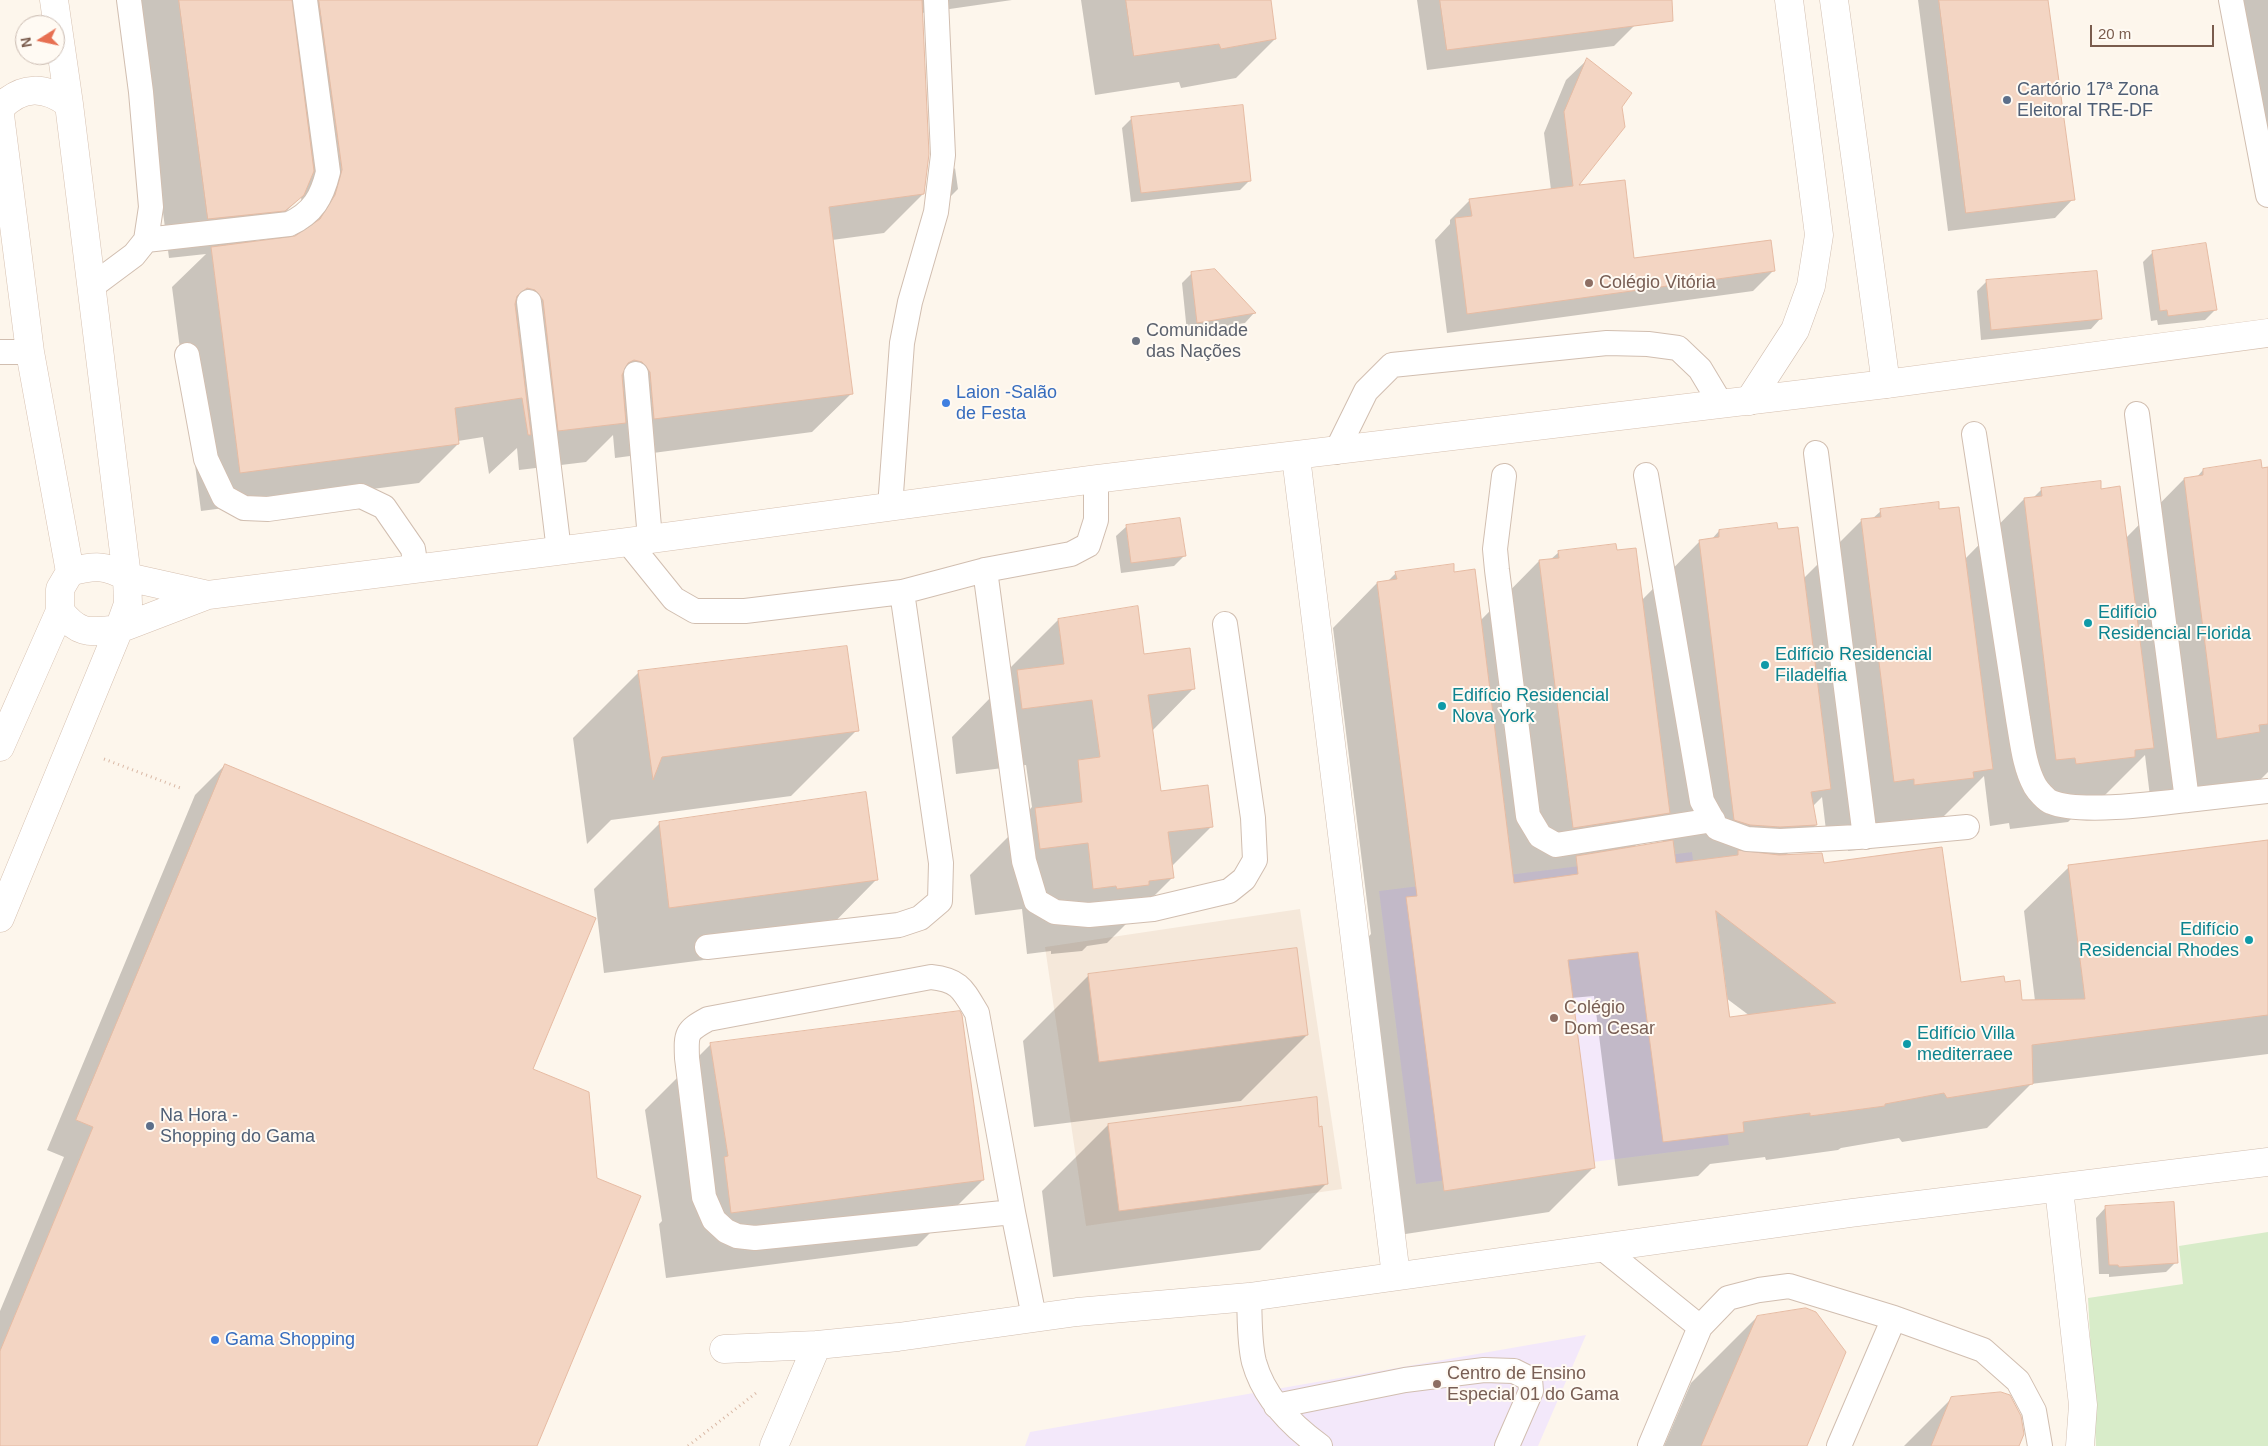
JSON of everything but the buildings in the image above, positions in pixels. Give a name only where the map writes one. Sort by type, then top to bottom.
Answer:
[{"type":"street","points":[[0,918],[72,748],[128,604],[127,577],[69,104],[54,0]]},
{"type":"street","points":[[1749,400],[1795,330],[1811,286],[1819,235],[1789,0]]},
{"type":"street","points":[[1834,0],[1886,384]]},
{"type":"street","points":[[0,108],[8,99],[38,90],[54,93],[69,104]]},
{"type":"street","points":[[0,115],[30,352],[70,572],[60,589],[60,611],[0,747]]},
{"type":"street","points":[[60,611],[72,626],[87,632],[119,629],[208,595],[639,541],[1096,479],[1296,457],[1886,384],[2268,333]]},
{"type":"street","points":[[1296,457],[1396,1276]]},
{"type":"street","points":[[70,572],[90,566],[109,568],[127,577],[208,595]]},
{"type":"street","points":[[724,1350],[817,1345],[898,1337],[1034,1317],[1249,1297],[1851,1213],[2268,1162]]},
{"type":"street","points":[[2059,1189],[2083,1405],[2080,1446]]},
{"type":"street","points":[[774,1446],[817,1345]]},
{"type":"lane","points":[[91,287],[134,255],[146,240],[151,207],[141,92],[129,0]]},
{"type":"lane","points":[[146,240],[289,224],[302,218],[313,208],[324,191],[328,172],[305,0]]},
{"type":"lane","points":[[890,507],[902,342],[910,302],[936,212],[943,155],[936,0]]},
{"type":"lane","points":[[2231,0],[2268,196]]},
{"type":"lane","points":[[529,302],[559,551]]},
{"type":"lane","points":[[1336,452],[1366,391],[1392,365],[1607,343],[1648,344],[1678,348],[1700,369],[1721,404]]},
{"type":"lane","points":[[0,352],[30,352]]},
{"type":"lane","points":[[188,355],[206,459],[224,497],[244,508],[268,509],[360,496],[384,507],[413,548],[416,568]]},
{"type":"lane","points":[[636,374],[639,541],[674,600],[695,611],[745,611],[902,592],[985,570],[1071,554],[1088,545],[1096,520],[1096,479]]},
{"type":"lane","points":[[2137,414],[2187,800]]},
{"type":"lane","points":[[1974,434],[2018,719],[2027,766],[2035,786],[2049,802],[2077,807],[2141,805],[2268,791]]},
{"type":"lane","points":[[1816,453],[1865,836]]},
{"type":"lane","points":[[1646,475],[1702,801],[1717,828],[1746,839],[1780,841],[1967,827]]},
{"type":"lane","points":[[1504,476],[1495,549],[1496,570],[1528,816],[1540,836],[1556,844],[1565,844],[1713,820]]},
{"type":"lane","points":[[985,570],[1024,861],[1036,901],[1055,912],[1089,916],[1153,909],[1229,891],[1244,879],[1255,860],[1254,818],[1225,624]]},
{"type":"lane","points":[[707,947],[899,925],[920,918],[940,901],[941,863],[902,592]]},
{"type":"lane","points":[[1013,1212],[754,1238],[737,1236],[726,1231],[714,1220],[704,1198],[686,1036],[692,1028],[708,1019],[931,977],[950,979],[965,992],[977,1013],[1034,1317]]},
{"type":"lane","points":[[1601,1247],[1700,1327]]},
{"type":"lane","points":[[1650,1446],[1700,1327],[1728,1298],[1758,1290],[1788,1286],[1894,1318],[1983,1350],[2018,1381],[2034,1411],[2040,1446]]},
{"type":"lane","points":[[1249,1297],[1254,1360],[1261,1383],[1276,1406],[1320,1446]]},
{"type":"lane","points":[[1839,1446],[1894,1318]]},
{"type":"lane","points":[[1276,1406],[1405,1380],[1484,1370],[1514,1371],[1530,1379],[1531,1391],[1507,1446]]},
{"type":"path","points":[[72,748],[182,789]]},
{"type":"path","points":[[688,1446],[764,1387]]},
{"type":"shaded area","name":"Colégio Dom Cesar","points":[[1692,852],[1729,1145],[1416,1184],[1379,891]]},
{"type":"shaded area","points":[[1300,909],[1342,1189],[1086,1226],[1045,947]]},
{"type":"shaded area","name":"Centro de Ensino Especial 01 do Gama","points":[[1586,1335],[1538,1446],[1025,1446],[1030,1432]]},
{"type":"green space","points":[[2268,1232],[2268,1446],[2096,1446],[2088,1298],[2183,1284],[2179,1246]]},
{"type":"place","name":"Cartório 17ª Zona Eleitoral TRE-DF","points":[[2007,100]]},
{"type":"place","name":"Colégio Vitória","points":[[1589,283]]},
{"type":"place","name":"Comunidade das Nações","points":[[1136,341]]},
{"type":"place","name":"Laion -Salão de Festa","points":[[946,403]]},
{"type":"place","name":"Edifício Residencial Florida","points":[[2088,623]]},
{"type":"place","name":"Edifício Residencial Filadelfia","points":[[1765,665]]},
{"type":"place","name":"Edifício Residencial Nova York","points":[[1442,706]]},
{"type":"place","name":"Edifício Residencial Rhodes","points":[[2249,940]]},
{"type":"place","name":"Colégio Dom Cesar","points":[[1554,1018]]},
{"type":"place","name":"Edifício Villa mediterraee","points":[[1907,1044]]},
{"type":"place","name":"Na Hora - Shopping do Gama","points":[[150,1126]]},
{"type":"place","name":"Gama Shopping","points":[[215,1340]]},
{"type":"place","name":"Centro de Ensino Especial 01 do Gama","points":[[1437,1384]]}]
